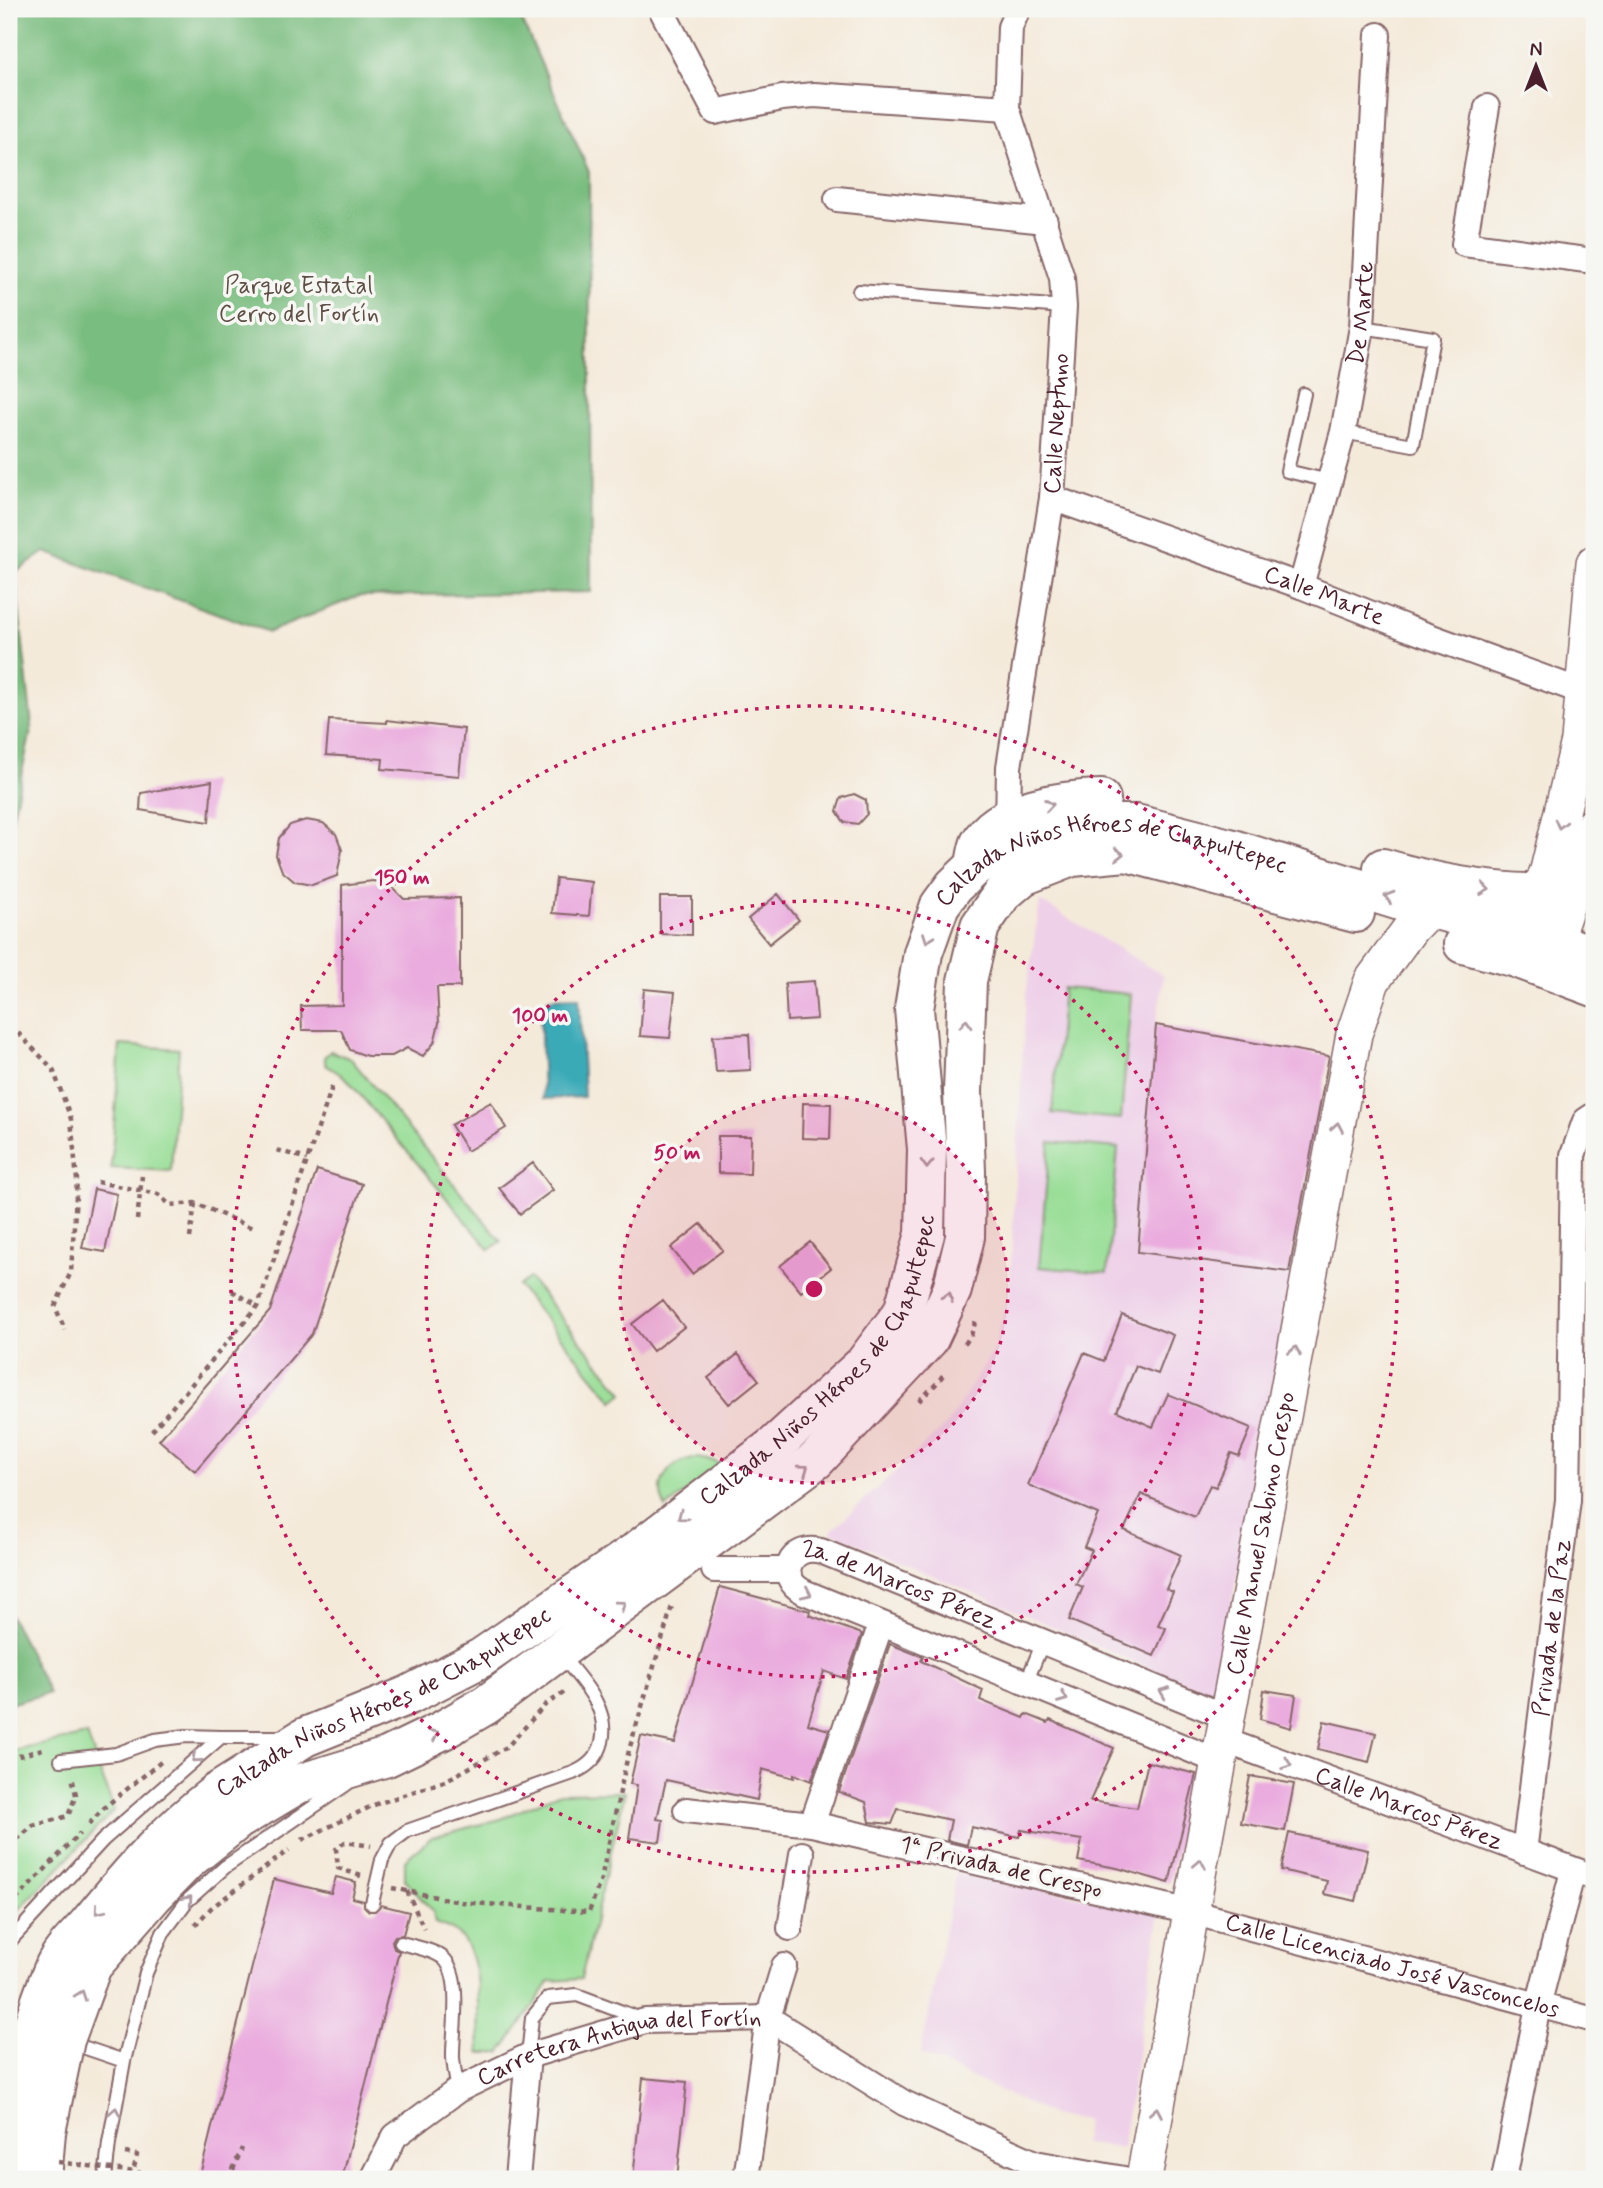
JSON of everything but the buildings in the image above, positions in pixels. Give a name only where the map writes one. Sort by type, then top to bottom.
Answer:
[{"type":"main road","points":[[980,926],[973,868],[980,843],[992,828],[1008,832],[1041,806],[1098,799],[1159,804],[1424,880],[1555,894]]},
{"type":"main road","name":"Calzada Niños Héroes de Chapultepec","points":[[1008,832],[1078,824],[1136,824],[1233,849],[1420,919]]},
{"type":"main road","name":"Calzada Niños Héroes de Chapultepec","points":[[227,1807],[387,1757],[443,1730],[486,1705],[816,1460],[929,1339],[952,1290],[965,1237],[967,1172],[963,1092],[967,981],[980,926],[1002,894],[1023,876],[1072,857],[1126,852],[1420,919],[1535,950],[1594,955]]},
{"type":"main road","name":"Calzada Niños Héroes de Chapultepec","points":[[9,2167],[38,2150],[65,2040],[92,1966],[179,1869],[227,1807],[305,1737],[409,1695],[481,1658],[634,1553],[765,1453],[864,1364],[903,1311],[925,1234],[927,1149],[914,1009],[923,953],[940,905],[954,886],[973,868]]},
{"type":"main road","name":"Calzada Niños Héroes de Chapultepec","points":[[1535,950],[1594,987]]},
{"type":"street","points":[[661,9],[715,112],[814,94],[1007,108]]},
{"type":"street","name":"Calle Neptuno","points":[[1008,832],[1009,767],[1052,498],[1064,307],[1062,278],[1007,108],[1009,15]]},
{"type":"street","name":"De Marte","points":[[1301,586],[1343,432],[1362,327],[1378,35]]},
{"type":"street","points":[[1487,107],[1464,244],[1594,261]]},
{"type":"street","points":[[838,200],[1045,220]]},
{"type":"street","name":"Calle Marte","points":[[1052,498],[1301,586],[1589,695]]},
{"type":"street","points":[[1555,894],[1548,870],[1583,774],[1579,741],[1589,695],[1594,563]]},
{"type":"street","points":[[1535,950],[1555,894],[1594,825]]},
{"type":"street","name":"Calle Manuel Sabino Crespo","points":[[1144,2179],[1354,1034],[1373,981],[1420,919]]},
{"type":"street","name":"Privada de la Paz","points":[[1524,1852],[1539,1713],[1568,1500],[1573,1155],[1586,1121],[1594,1115]]},
{"type":"street","name":"2a. de Marcos Pérez","points":[[811,1549],[821,1550],[1043,1642],[1223,1740],[1026,1683],[798,1590],[792,1583],[788,1570],[791,1560],[798,1553],[811,1549]]},
{"type":"street","points":[[714,1570],[788,1570]]},
{"type":"street","points":[[812,1824],[881,1624]]},
{"type":"street","name":"Calle Marcos Pérez","points":[[1223,1740],[1584,1874]]},
{"type":"street","name":"1ª Privada de Crespo","points":[[686,1810],[812,1824],[1191,1912]]},
{"type":"street","points":[[746,2179],[768,2018],[788,1943],[802,1854]]},
{"type":"street","points":[[1504,2179],[1538,2006],[1584,1874]]},
{"type":"street","name":"Calle Licenciado José Vasconcelos","points":[[1191,1912],[1594,2020]]},
{"type":"street","name":"Carretera Antigua del Fortín","points":[[373,2179],[395,2136],[458,2091],[528,2056],[645,2021],[768,2018],[904,2103],[1035,2163],[1124,2179]]},
{"type":"street","points":[[517,2179],[528,2056]]},
{"type":"lane","points":[[859,290],[1064,307]]},
{"type":"lane","points":[[1343,432],[1413,445],[1433,338],[1362,327]]},
{"type":"lane","points":[[1304,394],[1287,471],[1329,481]]},
{"type":"lane","points":[[1026,1683],[1043,1642]]},
{"type":"lane","points":[[372,1903],[384,1855],[395,1839],[407,1831],[573,1773],[596,1757],[601,1745],[603,1720],[596,1701],[558,1651]]},
{"type":"lane","points":[[61,1760],[116,1754],[155,1740],[186,1736],[305,1737]]},
{"type":"lane","points":[[9,1941],[103,1840],[221,1737]]},
{"type":"lane","points":[[105,2179],[108,2143],[124,2061],[153,1952],[163,1933],[187,1901],[225,1867],[387,1757]]},
{"type":"lane","points":[[401,1943],[434,1952],[447,1962],[453,1974],[453,2058],[458,2091]]},
{"type":"lane","points":[[528,2056],[531,2018],[548,1998],[577,1995],[645,2021]]},
{"type":"lane","points":[[24,2027],[124,2061]]},
{"type":"path","points":[[9,1029],[18,1032],[53,1069],[71,1119],[77,1180],[71,1272],[55,1306],[65,1330]]},
{"type":"path","points":[[152,1431],[258,1306],[332,1087]]},
{"type":"path","points":[[277,1150],[307,1159]]},
{"type":"path","points":[[137,1220],[142,1176]]},
{"type":"path","points":[[97,1182],[158,1194],[170,1205],[195,1203],[255,1228]]},
{"type":"path","points":[[190,1238],[195,1203]]},
{"type":"path","points":[[232,1291],[258,1306]]},
{"type":"path","points":[[388,1887],[461,1902],[589,1912],[601,1878],[629,1750],[664,1640]]},
{"type":"path","points":[[193,1927],[212,1908],[302,1840],[374,1805],[445,1781],[507,1747],[545,1705],[581,1681]]},
{"type":"path","points":[[9,1759],[47,1748],[71,1772],[76,1795],[68,1816],[33,1826],[9,1846]]},
{"type":"path","points":[[363,1877],[338,1868],[336,1849],[345,1842],[365,1844],[384,1855]]},
{"type":"path","points":[[407,1891],[434,1952]]},
{"type":"path","points":[[229,2179],[242,2148]]},
{"type":"path","points":[[38,2150],[133,2172],[189,2179]]},
{"type":"path","points":[[116,2152],[138,2155],[133,2172]]},
{"type":"path","points":[[115,2179],[116,2166]]},
{"type":"shaded area","points":[[1040,901],[1164,976],[1156,1025],[1139,1252],[1297,1273],[1213,1695],[830,1532],[949,1422],[993,1351],[1009,1296],[1026,995]]},
{"type":"shaded area","points":[[956,1873],[1160,1912],[1122,2148],[1083,2144],[1086,2120],[1055,2116],[921,2054]]},
{"type":"green space","name":"Parque Estatal Cerro del Fortín","points":[[9,9],[517,9],[589,172],[591,592],[359,596],[269,632],[45,552],[15,573],[32,726],[9,833]]},
{"type":"green space","points":[[1063,988],[1131,994],[1121,1119],[1052,1113]]},
{"type":"green space","points":[[120,1045],[179,1049],[171,1171],[111,1168]]},
{"type":"green space","points":[[331,1051],[351,1059],[501,1241],[490,1250],[346,1078],[326,1065],[324,1057]]},
{"type":"green space","points":[[1050,1142],[1118,1148],[1107,1273],[1039,1267]]},
{"type":"green space","points":[[529,1278],[623,1393],[613,1401],[518,1286]]},
{"type":"green space","points":[[696,1458],[721,1465],[666,1508],[661,1490],[666,1474],[678,1463]]},
{"type":"green space","points":[[9,1613],[49,1693],[9,1704]]},
{"type":"green space","points":[[87,1735],[114,1810],[9,1920],[9,1752]]},
{"type":"green space","points":[[625,1792],[581,1979],[550,1981],[500,2053],[479,2053],[477,1988],[471,1955],[455,1932],[435,1923],[433,1912],[405,1880],[405,1860],[432,1837],[501,1819],[560,1793]]},
{"type":"water","points":[[579,997],[584,1097],[543,1099],[540,1004],[551,998]]}]
